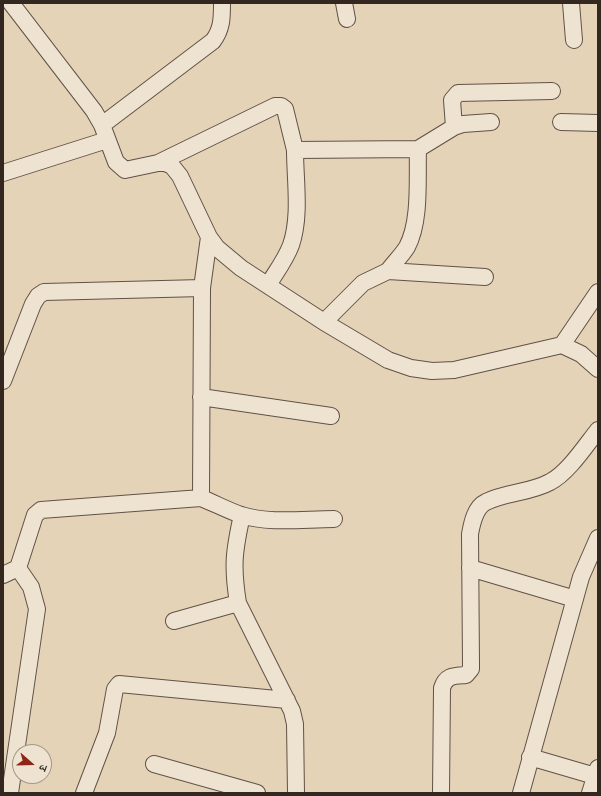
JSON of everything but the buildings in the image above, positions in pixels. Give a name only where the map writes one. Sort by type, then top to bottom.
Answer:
[{"type":"street","points":[[12,3],[94,111],[116,162],[125,170],[158,163],[165,163],[172,166],[180,176],[209,237],[217,248],[236,264],[324,322],[388,360],[411,368],[432,371],[454,370],[562,345],[581,354],[598,369]]},
{"type":"street","points":[[3,173],[104,132],[213,41],[219,33],[222,24],[222,3]]},
{"type":"street","points":[[344,3],[347,19]]},
{"type":"street","points":[[571,3],[574,40]]},
{"type":"street","points":[[454,127],[452,100],[458,93],[552,90]]},
{"type":"street","points":[[158,163],[275,106],[281,106],[285,109],[295,150],[296,216],[294,232],[286,256],[268,285]]},
{"type":"street","points":[[295,150],[418,149],[454,127],[463,124],[491,122]]},
{"type":"street","points":[[561,122],[598,123]]},
{"type":"street","points":[[324,322],[363,283],[388,271],[407,246],[415,219],[418,149]]},
{"type":"street","points":[[201,498],[202,288],[209,237]]},
{"type":"street","points":[[388,271],[485,277]]},
{"type":"street","points":[[3,382],[33,304],[38,296],[44,292],[202,288]]},
{"type":"street","points":[[562,345],[598,292]]},
{"type":"street","points":[[201,397],[331,416]]},
{"type":"street","points":[[441,793],[442,688],[445,680],[449,677],[466,675],[471,669],[470,534],[472,520],[485,502],[536,488],[552,481],[570,464],[598,430]]},
{"type":"street","points":[[3,575],[18,568],[35,515],[41,510],[201,498],[242,515],[278,520],[334,519]]},
{"type":"street","points":[[242,515],[233,559],[238,603],[292,711],[295,724],[296,793]]},
{"type":"street","points":[[520,793],[575,599],[590,553],[598,538]]},
{"type":"street","points":[[10,793],[37,609],[31,587],[18,568]]},
{"type":"street","points":[[470,568],[575,599]]},
{"type":"street","points":[[174,621],[238,603]]},
{"type":"street","points":[[84,793],[107,733],[115,689],[119,684],[287,700]]},
{"type":"street","points":[[530,757],[597,772],[590,793]]},
{"type":"street","points":[[154,764],[256,793]]}]
